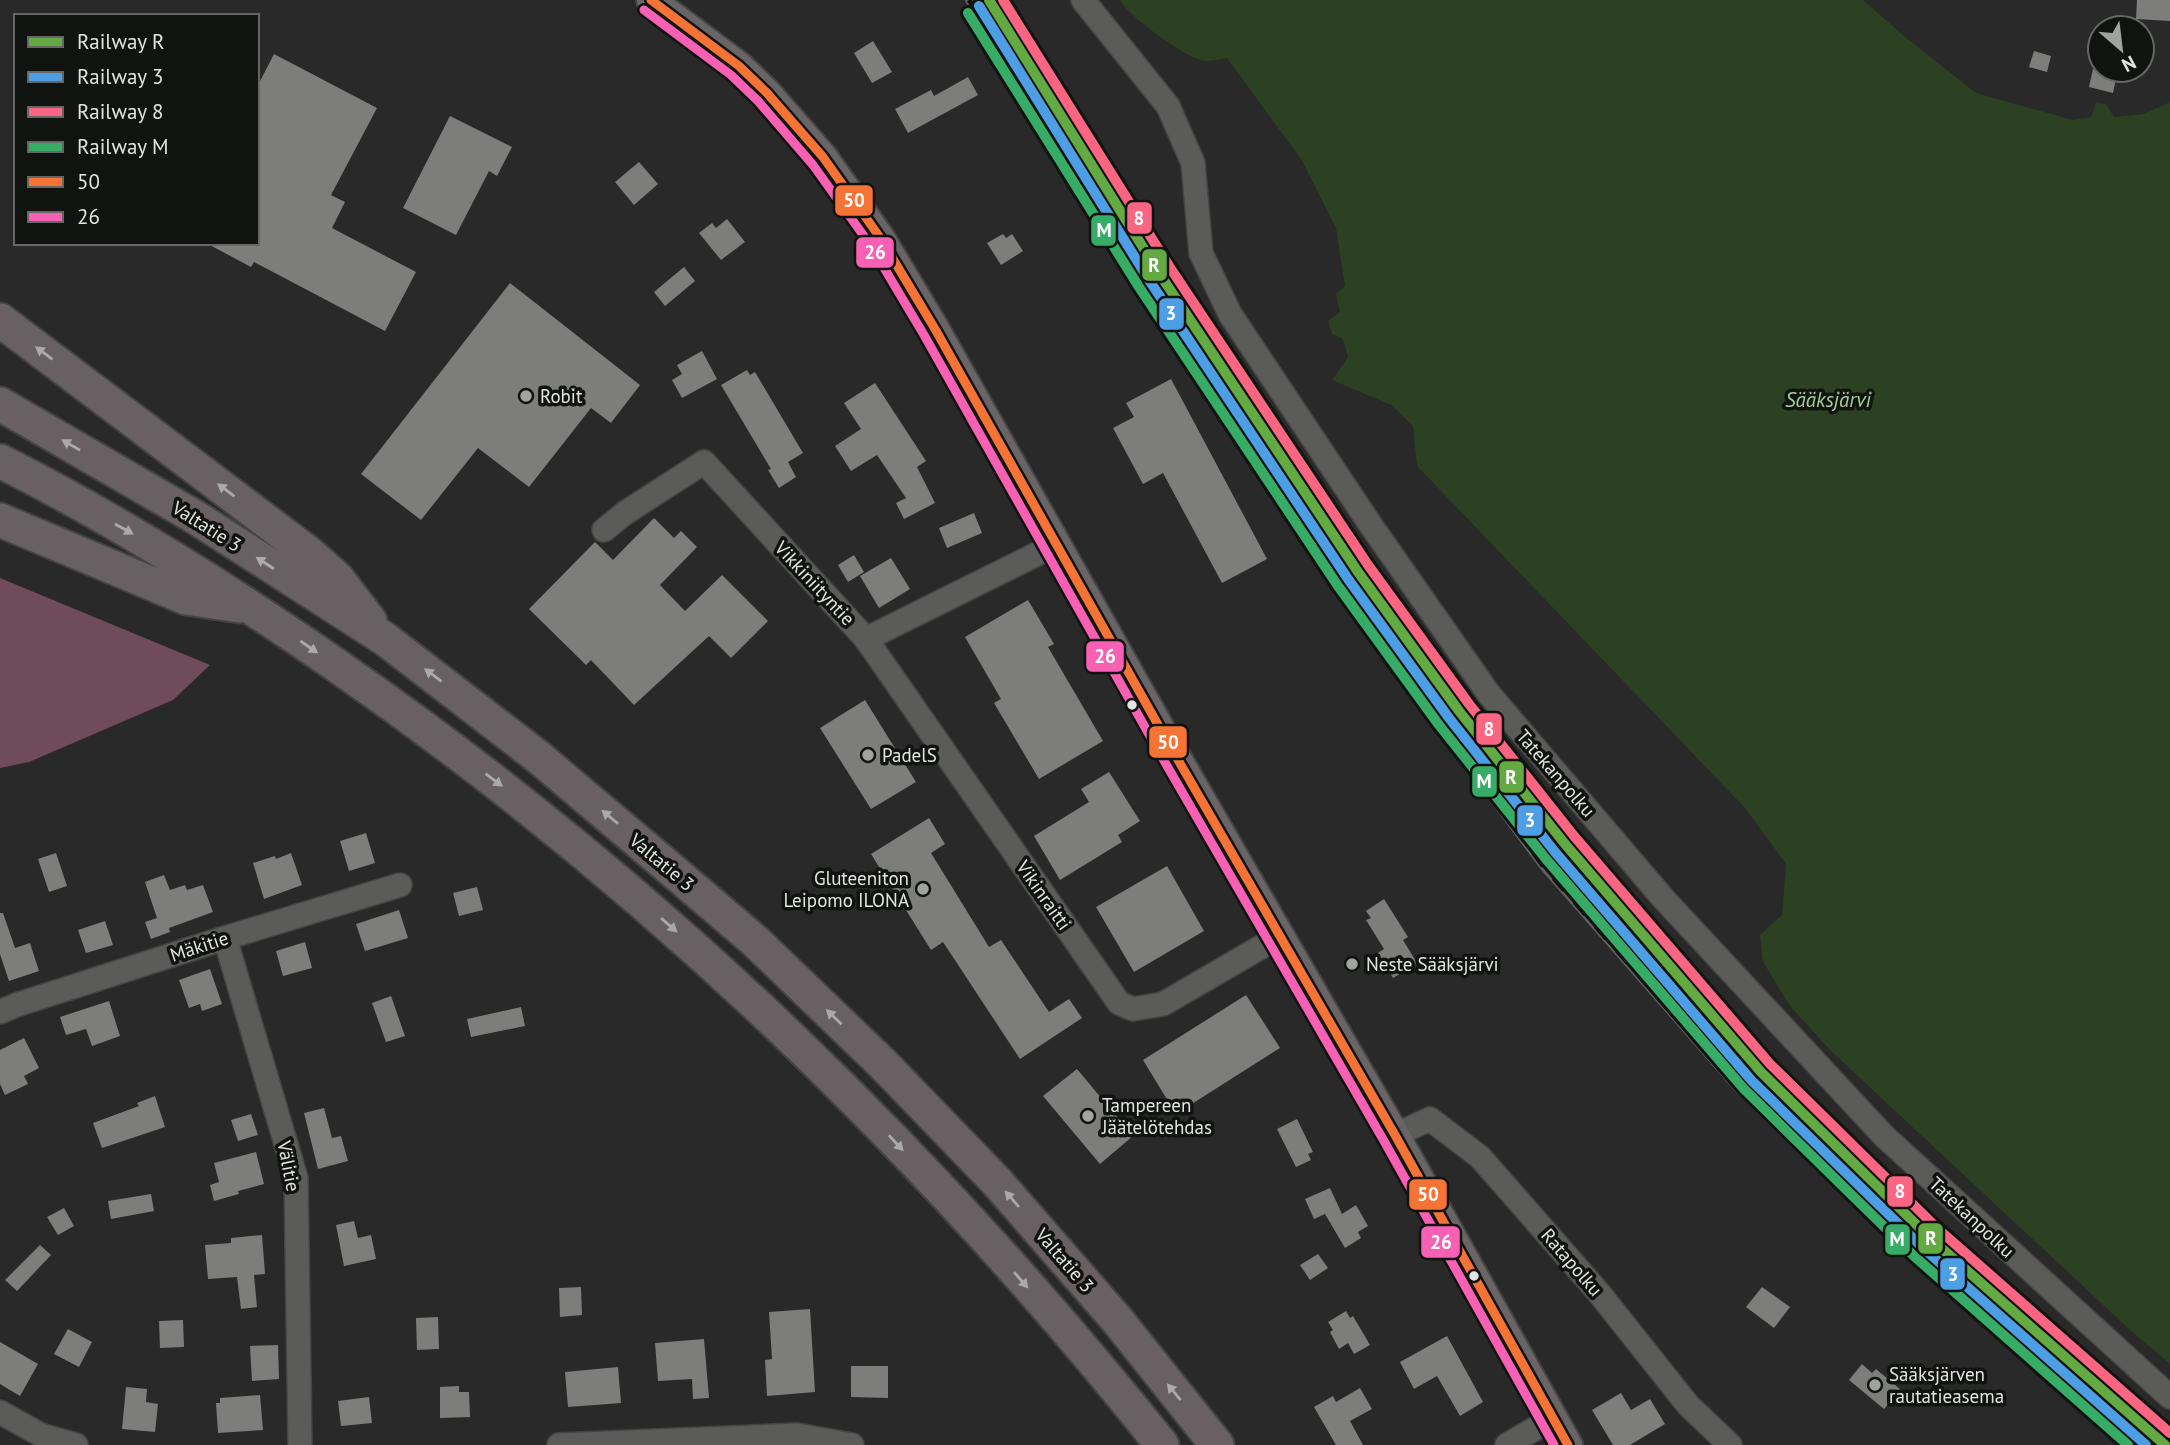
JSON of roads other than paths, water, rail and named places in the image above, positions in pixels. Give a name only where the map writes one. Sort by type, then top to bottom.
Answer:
[{"type":"highway","points":[[0,320],[310,554],[337,578],[385,639]]},
{"type":"highway","name":"Valtatie 3","points":[[0,404],[195,517],[385,639],[537,756],[755,941],[884,1065],[997,1182],[1118,1321],[1217,1445]]},
{"type":"highway","points":[[0,461],[169,554],[253,608],[413,718],[505,788],[642,901],[722,971],[849,1093],[960,1210],[1162,1445]]},
{"type":"highway","points":[[0,520],[186,597],[253,608]]},
{"type":"main road","points":[[651,0],[739,66],[767,93],[823,157],[900,270],[1395,1135],[1568,1445]]},
{"type":"street","name":"Tatekanpolku","points":[[1083,0],[1168,106],[1193,163],[1202,253],[1230,314],[1370,524],[1489,694],[1662,897],[1884,1136],[2170,1397]]},
{"type":"street","name":"Vikkiniityntie","points":[[604,530],[625,513],[704,462],[866,639],[1055,545]]},
{"type":"street","name":"Vikinraitti","points":[[866,639],[1119,1003],[1133,1009],[1163,1004],[1280,936]]},
{"type":"street","name":"Mäkitie","points":[[0,1012],[225,938],[400,885]]},
{"type":"street","name":"Välitie","points":[[225,938],[296,1178],[300,1445]]},
{"type":"street","name":"Ratapolku","points":[[1395,1135],[1430,1119],[1480,1157],[1599,1293],[1688,1405],[1730,1445]]},
{"type":"street","points":[[0,1412],[41,1435],[76,1445]]},
{"type":"street","points":[[1507,1445],[1553,1418]]},
{"type":"street","points":[[559,1445],[797,1435],[852,1445]]},
{"type":"water","name":"Sääksjärvi","points":[[1120,0],[1863,0],[1976,93],[2073,120],[2091,117],[2096,103],[2106,104],[2114,117],[2144,114],[2170,102],[2170,1364],[1831,1051],[1790,1006],[1763,962],[1760,935],[1782,915],[1786,864],[1746,809],[1417,466],[1413,426],[1391,405],[1332,380],[1348,357],[1343,339],[1332,334],[1328,321],[1340,312],[1336,294],[1345,286],[1336,228],[1301,159],[1227,58],[1205,61],[1185,53],[1146,26]]},
{"type":"railway","points":[[969,0],[1335,588],[1544,867],[1740,1091],[1912,1258],[2132,1445]]},
{"type":"rail line","name":"R","points":[[989,0],[1159,273],[1358,572],[1459,711],[1565,844],[1761,1072],[1930,1238],[2165,1445]]},
{"type":"rail line","name":"8","points":[[1003,0],[1169,266],[1368,565],[1469,704],[1574,836],[1770,1064],[1938,1229],[2170,1433]]},
{"type":"rail line","name":"3","points":[[979,6],[1149,280],[1348,579],[1449,718],[1555,852],[1752,1081],[1922,1247],[2146,1445]]},
{"type":"rail line","name":"M","points":[[968,13],[1139,287],[1338,586],[1439,725],[1546,859],[1744,1089],[1914,1256],[2128,1445]]},
{"type":"place","name":"Robit","points":[[526,396]]},
{"type":"place","name":"PadelS","points":[[868,755]]},
{"type":"place","name":"Gluteeniton Leipomo ILONA","points":[[923,889]]},
{"type":"place","name":"Neste Sääksjärvi","points":[[1352,964]]},
{"type":"place","name":"Tampereen Jäätelötehdas","points":[[1088,1116]]},
{"type":"place","name":"Sääksjärven rautatieasema","points":[[1875,1385]]}]
